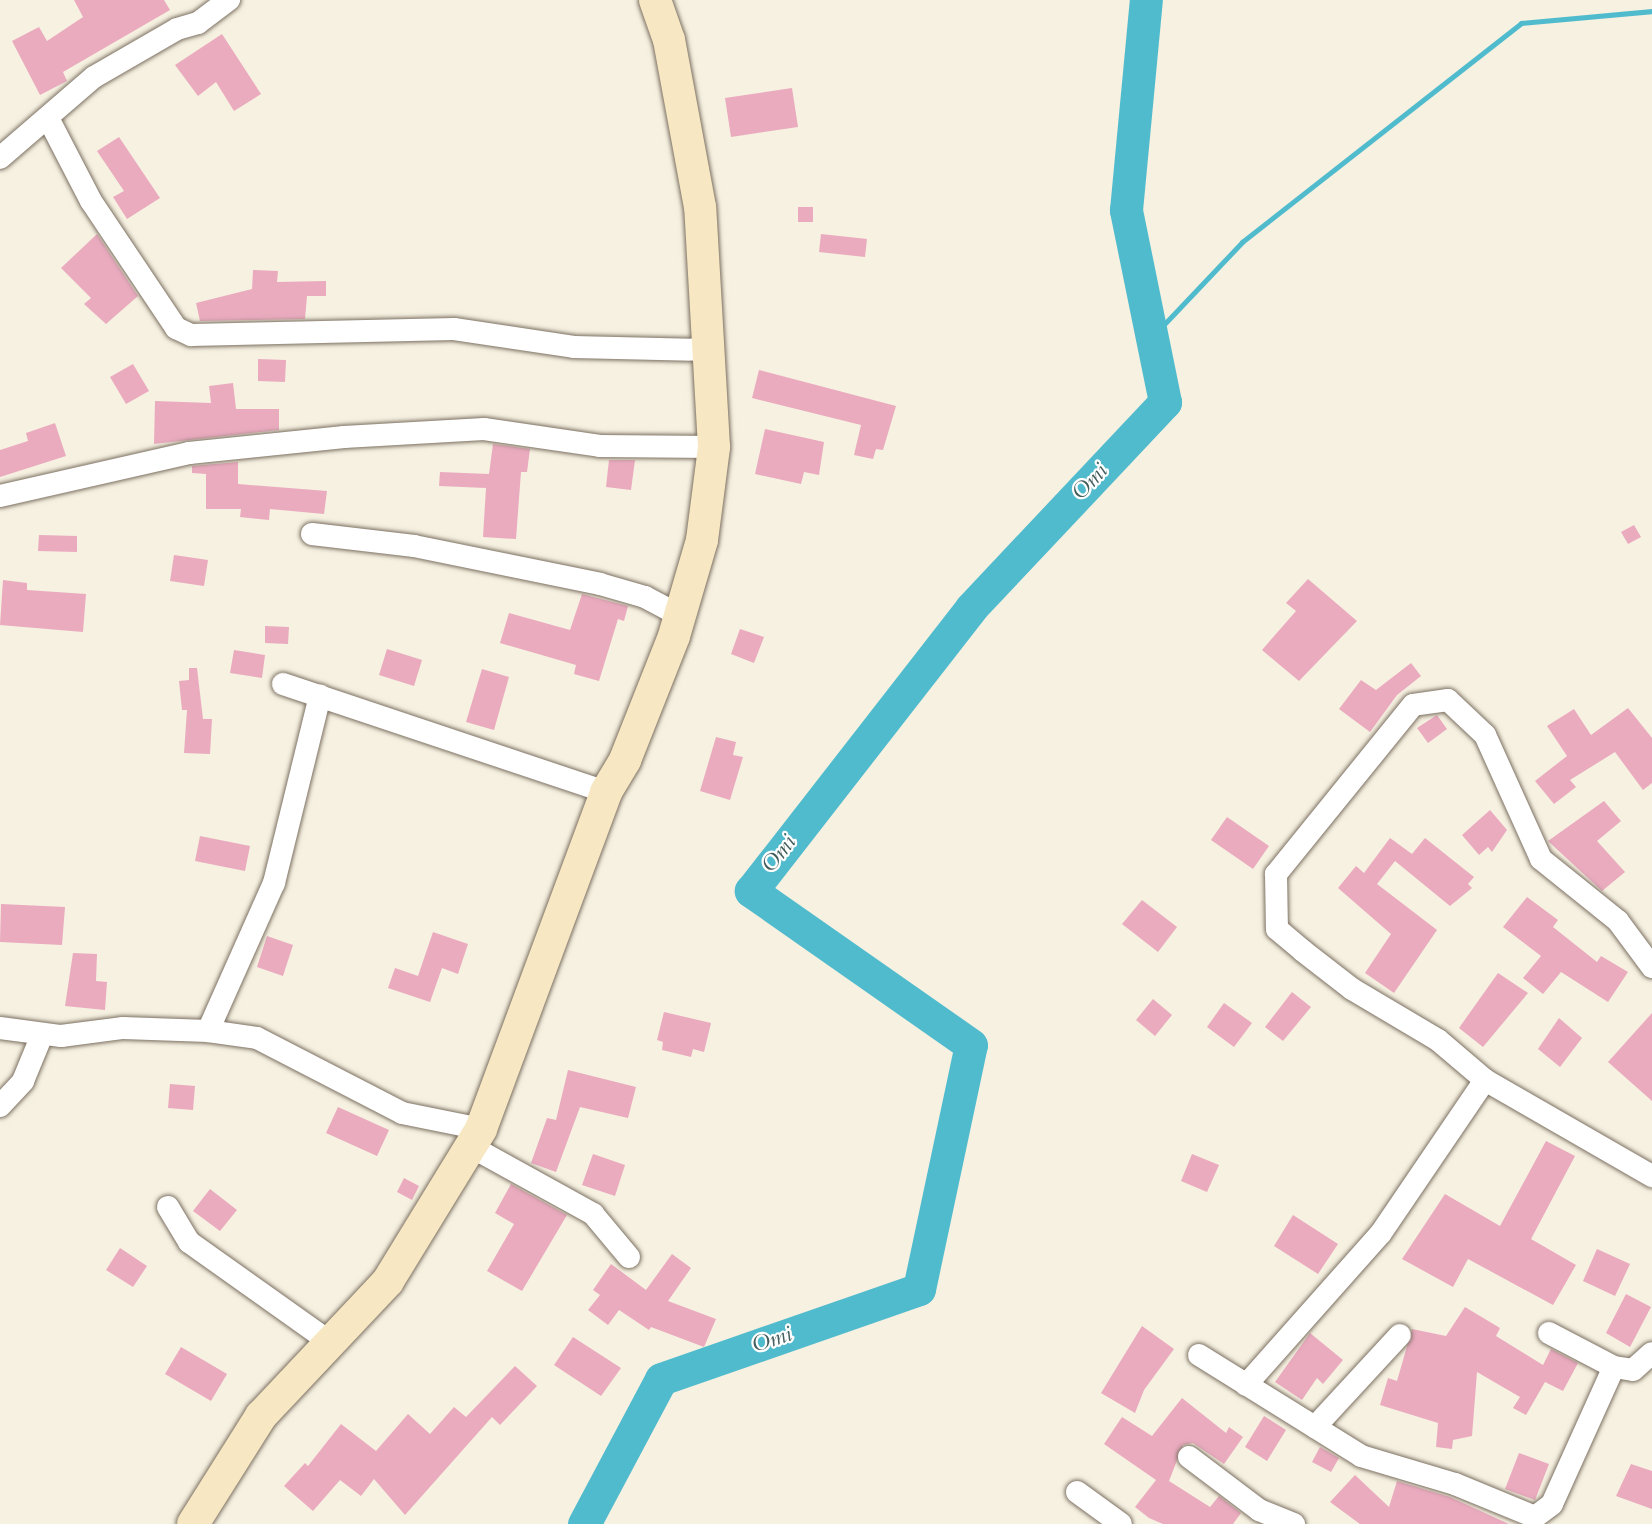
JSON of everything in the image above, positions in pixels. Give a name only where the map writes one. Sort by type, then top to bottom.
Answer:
[{"type":"main road","points":[[193,1524],[261,1416],[388,1281],[428,1223],[475,1138],[606,792],[625,760],[680,616],[702,540],[714,447],[700,207],[669,40],[655,0]]},
{"type":"street","points":[[0,158],[94,77],[177,29],[198,23],[229,0]]},
{"type":"street","points":[[48,117],[91,201],[176,328],[191,335],[454,329],[574,347],[709,350]]},
{"type":"street","points":[[0,496],[189,453],[344,437],[484,429],[600,446],[714,447]]},
{"type":"street","points":[[312,534],[414,546],[600,584],[645,597],[680,616]]},
{"type":"street","points":[[283,684],[606,792]]},
{"type":"street","points":[[208,1030],[274,883],[320,696]]},
{"type":"street","points":[[1652,967],[1618,921],[1541,859],[1485,735],[1463,709],[1448,700],[1413,705],[1276,874],[1276,929],[1352,989],[1438,1040],[1485,1080],[1652,1176]]},
{"type":"street","points":[[0,1028],[42,1035],[123,1028],[208,1030],[257,1038],[402,1113],[475,1138],[593,1214],[629,1257]]},
{"type":"street","points":[[0,1106],[22,1081],[42,1035]]},
{"type":"street","points":[[1246,1385],[1381,1233],[1485,1080]]},
{"type":"street","points":[[168,1207],[189,1242],[331,1343]]},
{"type":"street","points":[[1549,1333],[1614,1367],[1633,1370],[1652,1353]]},
{"type":"street","points":[[1315,1427],[1400,1335]]},
{"type":"street","points":[[1199,1355],[1362,1456],[1455,1484],[1535,1516],[1552,1504],[1614,1367]]},
{"type":"street","points":[[1190,1457],[1259,1518],[1294,1524]]},
{"type":"street","points":[[1077,1492],[1121,1524]]},
{"type":"building","points":[[74,0],[164,0],[170,10],[63,72],[67,81],[40,95],[12,41],[39,27],[47,41],[83,17]]},
{"type":"building","points":[[222,34],[261,94],[234,111],[216,82],[198,96],[175,65]]},
{"type":"building","points":[[792,88],[798,127],[731,137],[725,98]]},
{"type":"building","points":[[119,137],[160,198],[127,219],[113,197],[124,191],[97,151]]},
{"type":"building","points":[[798,207],[813,207],[813,222],[798,222]]},
{"type":"building","points":[[97,234],[138,296],[106,324],[84,304],[91,298],[61,268]]},
{"type":"building","points":[[821,234],[867,239],[865,257],[819,252]]},
{"type":"building","points":[[253,270],[278,271],[277,282],[326,281],[326,296],[307,296],[305,319],[200,321],[196,303],[252,289]]},
{"type":"building","points":[[258,359],[286,360],[285,382],[258,381]]},
{"type":"building","points":[[133,364],[149,391],[126,404],[110,377]]},
{"type":"building","points":[[759,370],[896,406],[883,450],[876,449],[873,459],[854,455],[861,425],[752,398]]},
{"type":"building","points":[[233,383],[236,409],[279,409],[279,430],[154,444],[155,401],[211,403],[209,386]]},
{"type":"building","points":[[55,423],[66,456],[0,477],[0,450],[28,441],[26,433]]},
{"type":"building","points":[[765,429],[824,442],[819,475],[804,472],[801,484],[755,474]]},
{"type":"building","points":[[493,444],[530,449],[527,472],[521,472],[516,539],[483,537],[486,488],[439,486],[440,472],[489,474]]},
{"type":"building","points":[[609,460],[635,460],[631,490],[606,487]]},
{"type":"building","points":[[238,462],[238,484],[327,491],[324,514],[270,509],[269,520],[240,517],[241,509],[206,509],[206,474],[192,473],[192,466]]},
{"type":"building","points":[[1634,525],[1641,537],[1628,544],[1621,532]]},
{"type":"building","points":[[39,535],[77,536],[77,552],[38,551]]},
{"type":"building","points":[[174,555],[208,560],[204,586],[170,581]]},
{"type":"building","points":[[1308,579],[1357,621],[1299,681],[1262,650],[1296,611],[1286,603]]},
{"type":"building","points":[[3,580],[27,583],[27,590],[86,594],[83,632],[0,625]]},
{"type":"building","points":[[582,594],[628,606],[624,621],[618,619],[599,681],[574,674],[576,665],[500,643],[509,613],[570,630]]},
{"type":"building","points":[[265,626],[289,627],[288,644],[265,643]]},
{"type":"building","points":[[740,629],[764,637],[754,663],[731,654]]},
{"type":"building","points":[[387,649],[422,660],[414,686],[379,675]]},
{"type":"building","points":[[234,650],[265,655],[262,678],[230,673]]},
{"type":"building","points":[[1411,663],[1421,676],[1397,695],[1370,732],[1339,709],[1361,680],[1376,690]]},
{"type":"building","points":[[189,668],[197,668],[203,719],[212,719],[210,754],[184,753],[187,710],[182,710],[179,681],[189,680]]},
{"type":"building","points":[[482,669],[509,677],[494,730],[466,722]]},
{"type":"building","points":[[1628,708],[1652,738],[1652,783],[1643,790],[1615,752],[1570,780],[1576,787],[1554,804],[1535,781],[1567,756],[1547,726],[1574,709],[1591,735]]},
{"type":"building","points":[[1437,715],[1447,729],[1428,743],[1417,728]]},
{"type":"building","points":[[716,737],[736,742],[733,755],[743,757],[730,800],[700,791]]},
{"type":"building","points":[[1604,801],[1621,821],[1597,841],[1625,872],[1602,891],[1548,841]]},
{"type":"building","points":[[1490,810],[1507,830],[1492,852],[1488,847],[1479,855],[1462,835]]},
{"type":"building","points":[[1227,817],[1269,846],[1253,869],[1211,840]]},
{"type":"building","points":[[200,836],[250,846],[245,871],[195,861]]},
{"type":"building","points":[[1390,838],[1412,854],[1425,838],[1474,877],[1468,884],[1472,888],[1450,906],[1395,861],[1377,884],[1437,930],[1394,993],[1365,973],[1391,934],[1338,888],[1356,866],[1364,873]]},
{"type":"building","points":[[1527,897],[1558,920],[1553,927],[1597,962],[1601,956],[1628,972],[1608,1002],[1561,972],[1543,994],[1523,978],[1541,956],[1503,927]]},
{"type":"building","points":[[1142,900],[1177,927],[1158,952],[1122,924]]},
{"type":"building","points":[[1,904],[65,907],[62,945],[0,942]]},
{"type":"building","points":[[433,932],[468,944],[458,974],[442,968],[430,1002],[388,988],[395,968],[418,976]]},
{"type":"building","points":[[267,936],[293,945],[283,976],[257,967]]},
{"type":"building","points":[[73,953],[97,954],[96,981],[107,982],[105,1010],[65,1006]]},
{"type":"building","points":[[1498,973],[1528,993],[1483,1047],[1459,1028]]},
{"type":"building","points":[[1292,992],[1311,1007],[1283,1041],[1265,1027]]},
{"type":"building","points":[[1153,999],[1172,1015],[1155,1036],[1136,1020]]},
{"type":"building","points":[[1224,1003],[1252,1023],[1234,1047],[1207,1027]]},
{"type":"building","points":[[664,1012],[711,1023],[704,1052],[693,1049],[691,1057],[662,1050],[663,1042],[657,1040]]},
{"type":"building","points":[[1652,1013],[1652,1101],[1608,1062]]},
{"type":"building","points":[[1559,1018],[1582,1038],[1560,1067],[1538,1049]]},
{"type":"building","points":[[568,1070],[636,1087],[628,1118],[580,1107],[556,1172],[531,1163],[547,1118],[556,1120]]},
{"type":"building","points":[[170,1084],[195,1086],[193,1110],[168,1108]]},
{"type":"building","points":[[338,1107],[389,1130],[377,1156],[326,1133]]},
{"type":"building","points":[[1546,1141],[1575,1156],[1531,1239],[1576,1265],[1553,1305],[1468,1259],[1453,1287],[1402,1259],[1445,1194],[1500,1226]]},
{"type":"building","points":[[593,1154],[625,1165],[615,1196],[582,1185]]},
{"type":"building","points":[[1192,1154],[1219,1165],[1207,1192],[1181,1181]]},
{"type":"building","points":[[404,1178],[419,1186],[412,1200],[397,1192]]},
{"type":"building","points":[[511,1184],[567,1215],[522,1291],[487,1271],[514,1224],[495,1213]]},
{"type":"building","points":[[210,1189],[237,1210],[220,1231],[193,1211]]},
{"type":"building","points":[[1293,1215],[1338,1244],[1318,1274],[1274,1246]]},
{"type":"building","points":[[120,1248],[147,1266],[133,1287],[106,1270]]},
{"type":"building","points":[[1597,1249],[1630,1264],[1615,1296],[1583,1281]]},
{"type":"building","points":[[672,1254],[691,1268],[668,1301],[716,1319],[704,1347],[651,1327],[649,1330],[619,1310],[608,1325],[588,1310],[600,1295],[593,1290],[611,1264],[646,1290]]},
{"type":"building","points":[[1626,1294],[1651,1307],[1630,1347],[1606,1333]]},
{"type":"building","points":[[1465,1307],[1500,1328],[1496,1336],[1543,1365],[1551,1349],[1578,1363],[1563,1391],[1545,1382],[1526,1415],[1513,1408],[1520,1397],[1477,1372],[1472,1436],[1453,1440],[1452,1449],[1436,1447],[1438,1423],[1380,1405],[1388,1378],[1397,1381],[1412,1329],[1446,1336]]},
{"type":"building","points":[[1142,1326],[1174,1349],[1144,1390],[1135,1413],[1101,1393]]},
{"type":"building","points":[[1310,1333],[1343,1360],[1323,1384],[1317,1378],[1302,1400],[1275,1382]]},
{"type":"building","points":[[573,1337],[621,1368],[601,1396],[554,1365]]},
{"type":"building","points":[[181,1347],[227,1374],[211,1401],[165,1374]]},
{"type":"building","points":[[515,1366],[537,1386],[500,1425],[492,1417],[405,1515],[374,1479],[361,1496],[340,1480],[313,1511],[284,1486],[305,1463],[308,1466],[341,1424],[376,1451],[408,1414],[430,1434],[454,1407],[466,1417]]},
{"type":"building","points":[[1182,1398],[1226,1433],[1229,1427],[1243,1437],[1224,1464],[1193,1443],[1183,1445],[1169,1481],[1210,1507],[1219,1496],[1241,1513],[1233,1524],[1163,1524],[1149,1518],[1135,1507],[1156,1480],[1104,1444],[1122,1417],[1152,1436]]},
{"type":"building","points":[[1264,1416],[1286,1430],[1267,1461],[1245,1447]]},
{"type":"building","points":[[1320,1447],[1339,1458],[1331,1472],[1312,1462]]},
{"type":"building","points":[[1519,1453],[1549,1464],[1535,1500],[1505,1489]]},
{"type":"building","points":[[1631,1464],[1652,1471],[1652,1509],[1616,1496]]},
{"type":"building","points":[[1355,1475],[1389,1507],[1397,1481],[1450,1497],[1509,1524],[1360,1524],[1330,1502]]},
{"type":"waterway","name":"Omi","points":[[584,1524],[661,1379],[919,1289],[971,1045],[751,891],[971,608],[1165,402],[1126,210],[1146,0]]},
{"type":"waterway","points":[[1152,337],[1242,242],[1521,23],[1652,11]]}]
